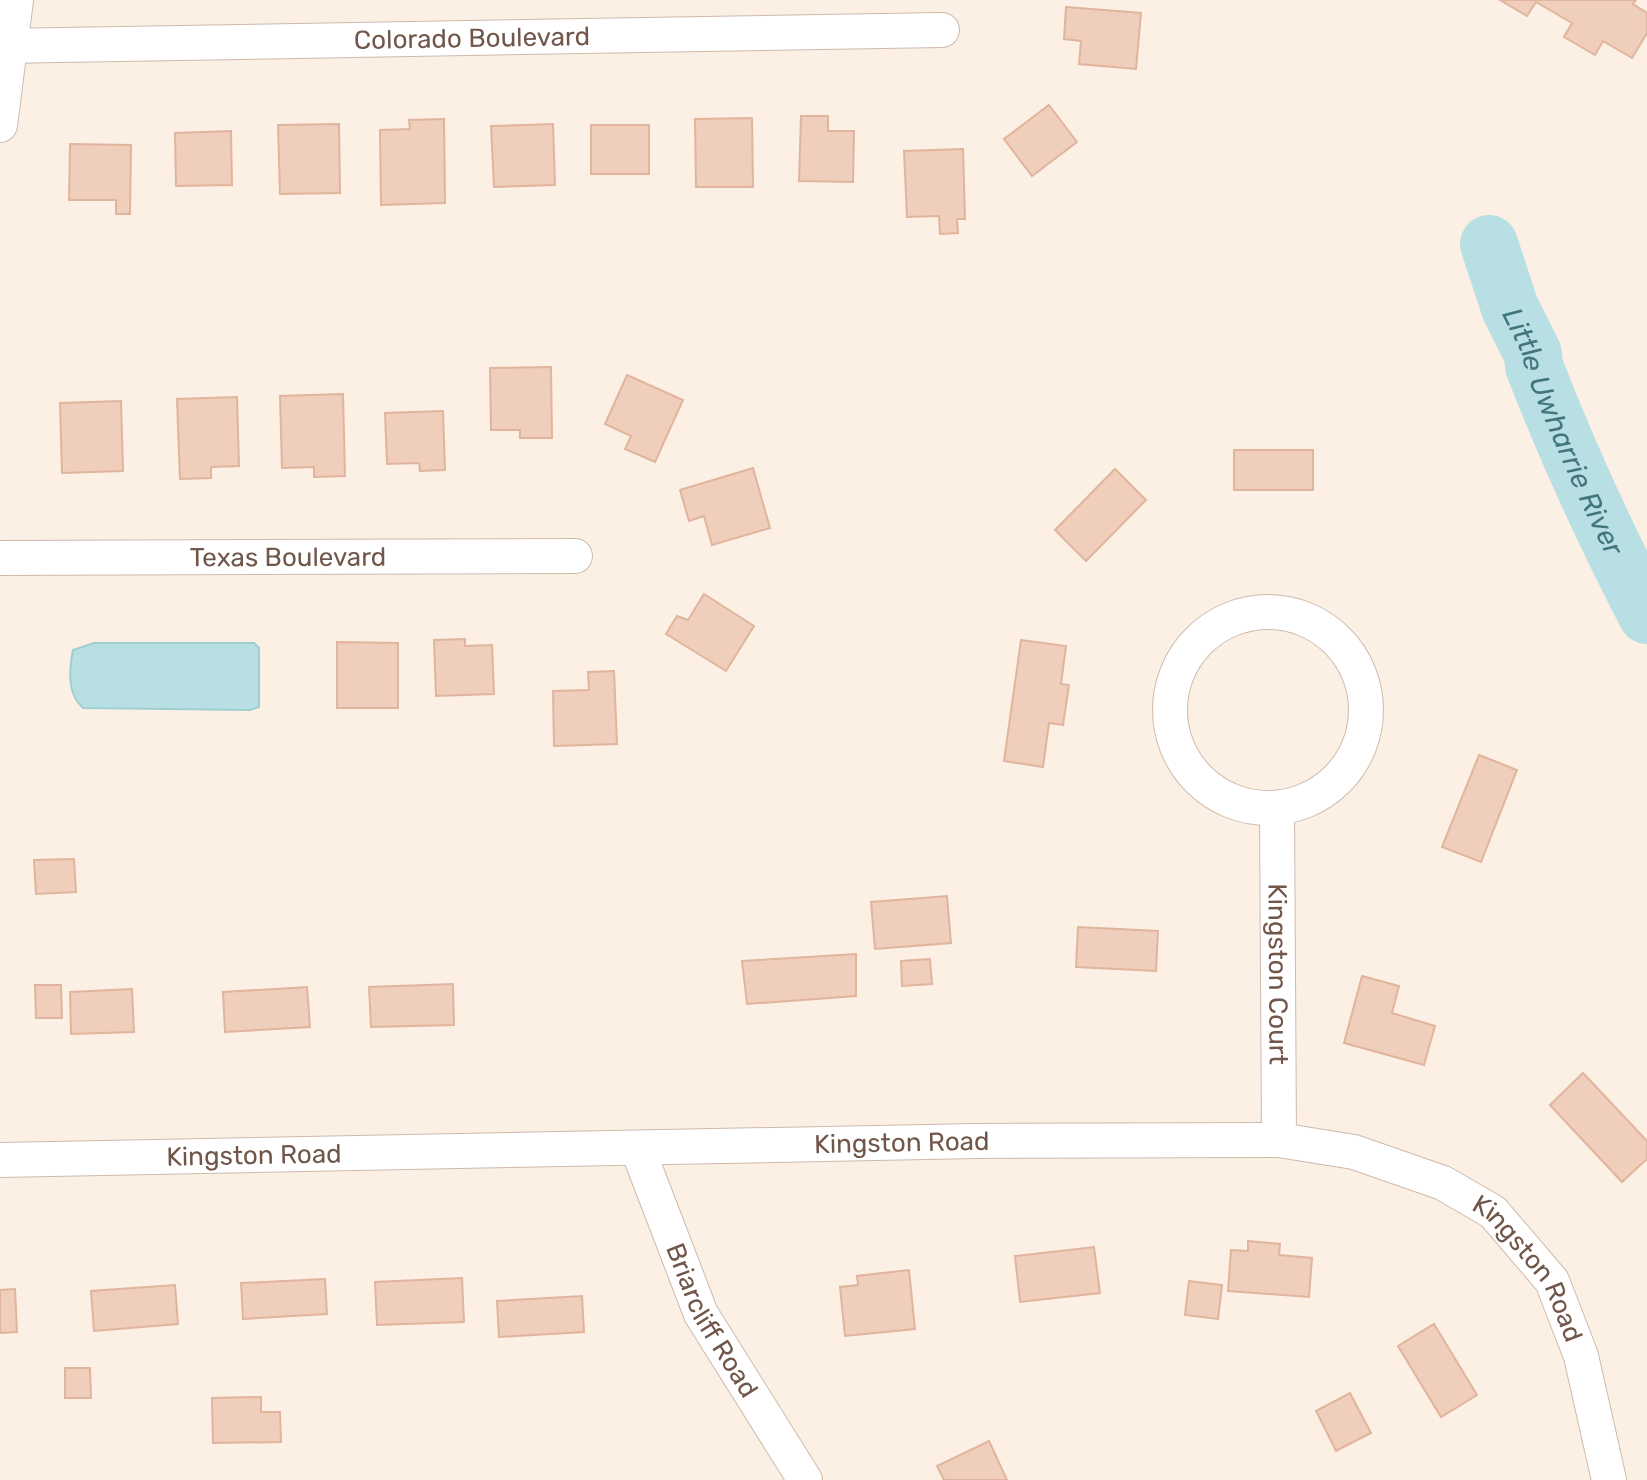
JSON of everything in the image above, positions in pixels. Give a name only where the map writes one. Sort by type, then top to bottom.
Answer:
[{"type":"street","points":[[0,125],[4,46],[16,0]]},
{"type":"street","name":"Colorado Boulevard","points":[[4,46],[942,30]]},
{"type":"street","name":"Texas Boulevard","points":[[0,558],[575,556]]},
{"type":"street","points":[[1264,611],[1297,615],[1328,631],[1351,655],[1365,698],[1367,720],[1357,753],[1338,780],[1310,799],[1277,808],[1246,806],[1217,794],[1193,774],[1176,748],[1169,718],[1172,687],[1184,658],[1204,634],[1231,618],[1264,611]]},
{"type":"street","name":"Kingston Court","points":[[1277,808],[1279,1140]]},
{"type":"street","name":"Kingston Road","points":[[0,1160],[638,1150],[976,1141],[1279,1140],[1354,1152],[1443,1183],[1493,1212],[1552,1281],[1581,1356],[1609,1480]]},
{"type":"street","name":"Briarcliff Road","points":[[638,1150],[701,1314],[805,1480]]},
{"type":"water","points":[[94,643],[254,643],[259,648],[259,707],[250,710],[83,708],[72,689],[70,673],[73,650]]},
{"type":"building","points":[[1500,0],[1636,0],[1633,4],[1647,13],[1647,33],[1632,58],[1603,41],[1595,55],[1564,37],[1572,23],[1536,2],[1527,16]]},
{"type":"building","points":[[1066,7],[1141,13],[1136,69],[1079,64],[1081,41],[1064,39]]},
{"type":"building","points":[[1049,105],[1077,142],[1032,176],[1004,139]]},
{"type":"building","points":[[801,116],[828,116],[828,131],[854,131],[853,182],[799,181]]},
{"type":"building","points":[[752,118],[753,187],[696,187],[695,119]]},
{"type":"building","points":[[444,119],[445,203],[381,205],[380,130],[410,129],[409,120]]},
{"type":"building","points":[[339,124],[340,193],[280,194],[278,125]]},
{"type":"building","points":[[553,124],[555,185],[494,187],[491,126]]},
{"type":"building","points":[[591,125],[649,125],[649,174],[591,174]]},
{"type":"building","points":[[231,131],[232,185],[176,186],[175,133]]},
{"type":"building","points":[[70,144],[131,145],[130,214],[116,214],[116,200],[69,200]]},
{"type":"building","points":[[963,149],[965,219],[957,219],[958,233],[940,234],[939,216],[907,217],[904,151]]},
{"type":"building","points":[[551,367],[552,438],[520,438],[520,430],[491,430],[490,368]]},
{"type":"building","points":[[627,375],[683,400],[655,462],[625,449],[631,436],[605,424]]},
{"type":"building","points":[[343,394],[345,476],[314,477],[314,467],[282,468],[280,396]]},
{"type":"building","points":[[237,397],[239,466],[211,467],[211,478],[180,479],[177,399]]},
{"type":"building","points":[[121,401],[123,471],[62,473],[60,403]]},
{"type":"building","points":[[443,411],[445,470],[420,471],[419,463],[387,464],[385,413]]},
{"type":"building","points":[[1234,450],[1313,450],[1313,490],[1234,490]]},
{"type":"building","points":[[753,468],[770,528],[712,545],[704,516],[689,521],[680,490]]},
{"type":"building","points":[[1115,469],[1146,500],[1086,561],[1055,530]]},
{"type":"building","points":[[704,594],[754,626],[726,671],[666,634],[677,616],[688,620]]},
{"type":"building","points":[[465,639],[465,646],[492,645],[494,694],[436,696],[434,640]]},
{"type":"building","points":[[1021,640],[1066,646],[1061,684],[1069,685],[1063,725],[1049,723],[1043,767],[1004,761]]},
{"type":"building","points":[[337,642],[398,643],[398,708],[337,708]]},
{"type":"building","points":[[614,671],[617,744],[554,746],[553,691],[589,690],[588,672]]},
{"type":"building","points":[[1479,755],[1517,770],[1481,862],[1442,847]]},
{"type":"building","points":[[74,859],[76,892],[36,894],[34,860]]},
{"type":"building","points":[[947,896],[951,943],[875,949],[871,902]]},
{"type":"building","points":[[1078,927],[1158,931],[1156,971],[1076,967]]},
{"type":"building","points":[[856,954],[856,996],[747,1004],[742,961]]},
{"type":"building","points":[[930,959],[932,984],[902,986],[901,961]]},
{"type":"building","points":[[1362,976],[1399,986],[1392,1013],[1435,1026],[1424,1065],[1344,1043]]},
{"type":"building","points":[[453,984],[454,1025],[371,1027],[369,987]]},
{"type":"building","points":[[35,985],[61,985],[62,1018],[36,1018]]},
{"type":"building","points":[[307,987],[310,1027],[225,1032],[223,992]]},
{"type":"building","points":[[132,989],[134,1032],[71,1034],[70,992]]},
{"type":"building","points":[[1583,1073],[1647,1141],[1647,1159],[1622,1182],[1550,1105]]},
{"type":"building","points":[[1248,1241],[1280,1244],[1279,1255],[1312,1258],[1309,1297],[1228,1291],[1231,1250],[1248,1251]]},
{"type":"building","points":[[1094,1247],[1100,1293],[1020,1302],[1015,1256]]},
{"type":"building","points":[[909,1270],[915,1329],[845,1336],[840,1287],[858,1285],[857,1276]]},
{"type":"building","points":[[462,1278],[464,1322],[377,1325],[375,1282]]},
{"type":"building","points":[[325,1279],[327,1314],[243,1319],[241,1283]]},
{"type":"building","points":[[1189,1281],[1222,1285],[1218,1319],[1185,1315]]},
{"type":"building","points":[[175,1285],[178,1324],[94,1331],[91,1291]]},
{"type":"building","points":[[15,1289],[17,1332],[0,1333],[0,1290]]},
{"type":"building","points":[[582,1296],[584,1332],[499,1337],[497,1301]]},
{"type":"building","points":[[1434,1324],[1477,1395],[1441,1417],[1398,1346]]},
{"type":"building","points":[[65,1368],[90,1368],[91,1398],[65,1398]]},
{"type":"building","points":[[1350,1393],[1371,1433],[1336,1451],[1316,1411]]},
{"type":"building","points":[[261,1397],[261,1412],[280,1412],[281,1442],[213,1443],[212,1398]]},
{"type":"building","points":[[989,1441],[1007,1480],[944,1480],[937,1466]]},
{"type":"waterway","name":"Little Uwharrie River","points":[[1489,244],[1510,308],[1533,354],[1534,366],[1560,430],[1601,523],[1647,615]]}]
